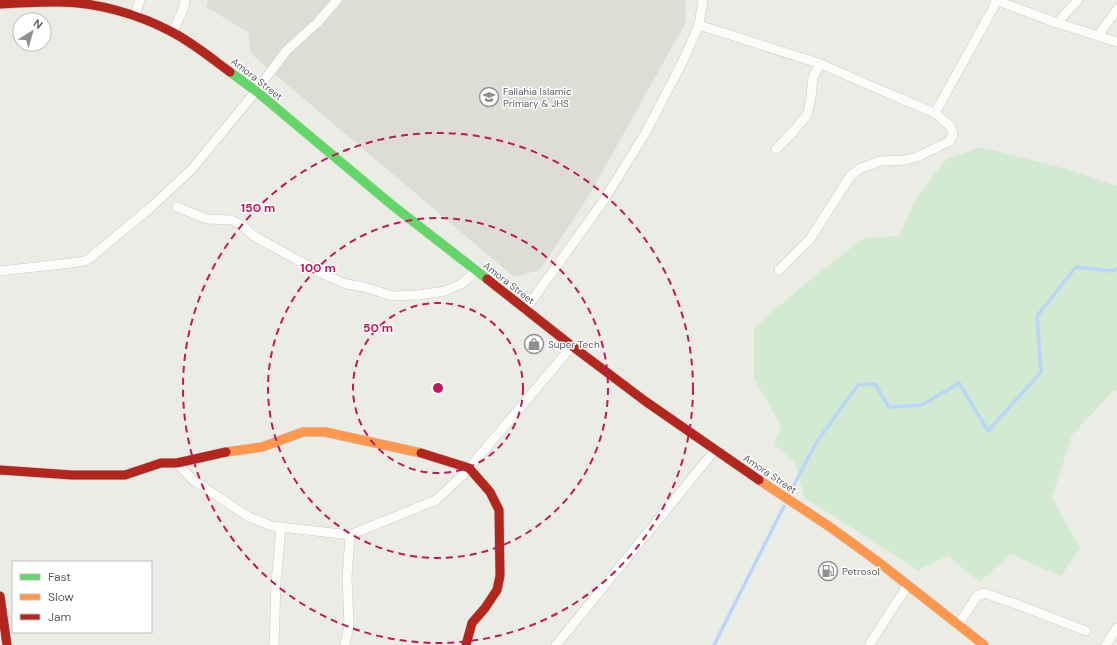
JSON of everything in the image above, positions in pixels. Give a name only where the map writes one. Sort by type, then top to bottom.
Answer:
[{"type":"main road","name":"Amora Street","points":[[0,4],[59,1],[121,11],[144,18],[173,32],[189,42],[256,91],[392,205],[572,346],[645,401],[830,527],[908,585],[984,645]]},
{"type":"main road","points":[[0,470],[72,475],[125,475],[161,463],[177,463],[228,452],[262,448],[303,432],[325,432],[427,454],[469,468],[490,492],[499,510],[500,576],[497,590],[472,624],[466,645]]},
{"type":"main road","points":[[0,596],[7,645]]},
{"type":"street","points":[[135,16],[140,0]]},
{"type":"street","points":[[173,32],[186,0]]},
{"type":"street","points":[[0,271],[85,261],[90,258],[149,209],[192,169],[256,91],[287,50],[317,23],[337,0]]},
{"type":"street","points":[[525,310],[604,200],[642,138],[683,61],[699,25],[703,0]]},
{"type":"street","points":[[935,113],[996,0],[1056,23],[1117,42]]},
{"type":"street","points":[[1056,23],[1078,0]]},
{"type":"street","points":[[1098,36],[1117,9]]},
{"type":"street","points":[[699,25],[822,64],[935,113],[951,127],[953,134],[950,141],[917,157],[906,160],[881,161],[861,168],[851,175],[810,239],[780,270]]},
{"type":"street","points":[[776,149],[792,134],[806,115],[811,98],[813,76],[822,64]]},
{"type":"street","points":[[177,207],[207,219],[231,220],[240,224],[254,236],[321,273],[346,284],[364,287],[392,296],[419,295],[446,291],[461,284],[476,271]]},
{"type":"street","points":[[177,463],[193,480],[249,517],[272,526],[350,535],[436,500],[469,468],[572,346]]},
{"type":"street","points":[[556,645],[715,450]]},
{"type":"street","points":[[274,645],[276,583],[281,527]]},
{"type":"street","points":[[345,645],[349,625],[347,577],[350,535]]},
{"type":"street","points":[[869,645],[908,585]]},
{"type":"street","points":[[958,625],[977,596],[984,593],[1086,631]]},
{"type":"street","points":[[1106,645],[1117,628]]},
{"type":"shaded area","points":[[208,0],[685,0],[686,22],[590,194],[540,270],[514,277],[251,54],[248,32],[206,7]]},
{"type":"green space","points":[[981,147],[1059,167],[1117,186],[1117,390],[1113,391],[1072,435],[1052,498],[1080,548],[1061,576],[1010,554],[980,582],[948,556],[918,570],[805,498],[795,462],[774,444],[781,426],[754,378],[754,328],[806,283],[864,238],[899,236],[915,200],[946,159]]},
{"type":"waterway","points":[[792,489],[816,443],[858,385],[875,384],[889,407],[922,405],[959,383],[988,431],[1041,372],[1037,316],[1076,267],[1111,271],[1117,269]]},
{"type":"waterway","points":[[714,645],[784,506]]},
{"type":"traffic: fast","points":[[230,72],[256,91],[392,205],[487,279]]},
{"type":"traffic: slow","points":[[226,452],[262,447],[303,432],[325,432],[421,453]]},
{"type":"traffic: slow","points":[[759,480],[830,527],[881,564],[984,645]]},
{"type":"traffic: jam","points":[[0,4],[58,2],[87,4],[116,10],[145,20],[180,36],[230,72]]},
{"type":"traffic: jam","points":[[487,279],[645,401],[759,480]]},
{"type":"traffic: jam","points":[[0,470],[72,475],[125,475],[161,463],[177,463],[226,452]]},
{"type":"traffic: jam","points":[[421,453],[469,468],[490,492],[499,510],[500,576],[497,590],[485,608],[472,623],[466,645]]},
{"type":"traffic: jam","points":[[0,596],[7,645]]},
{"type":"place","name":"Fallahia Islamic Primary & JHS","points":[[489,97]]},
{"type":"place","name":"Super Tech","points":[[534,344]]},
{"type":"place","name":"Petrosol","points":[[828,571]]}]
